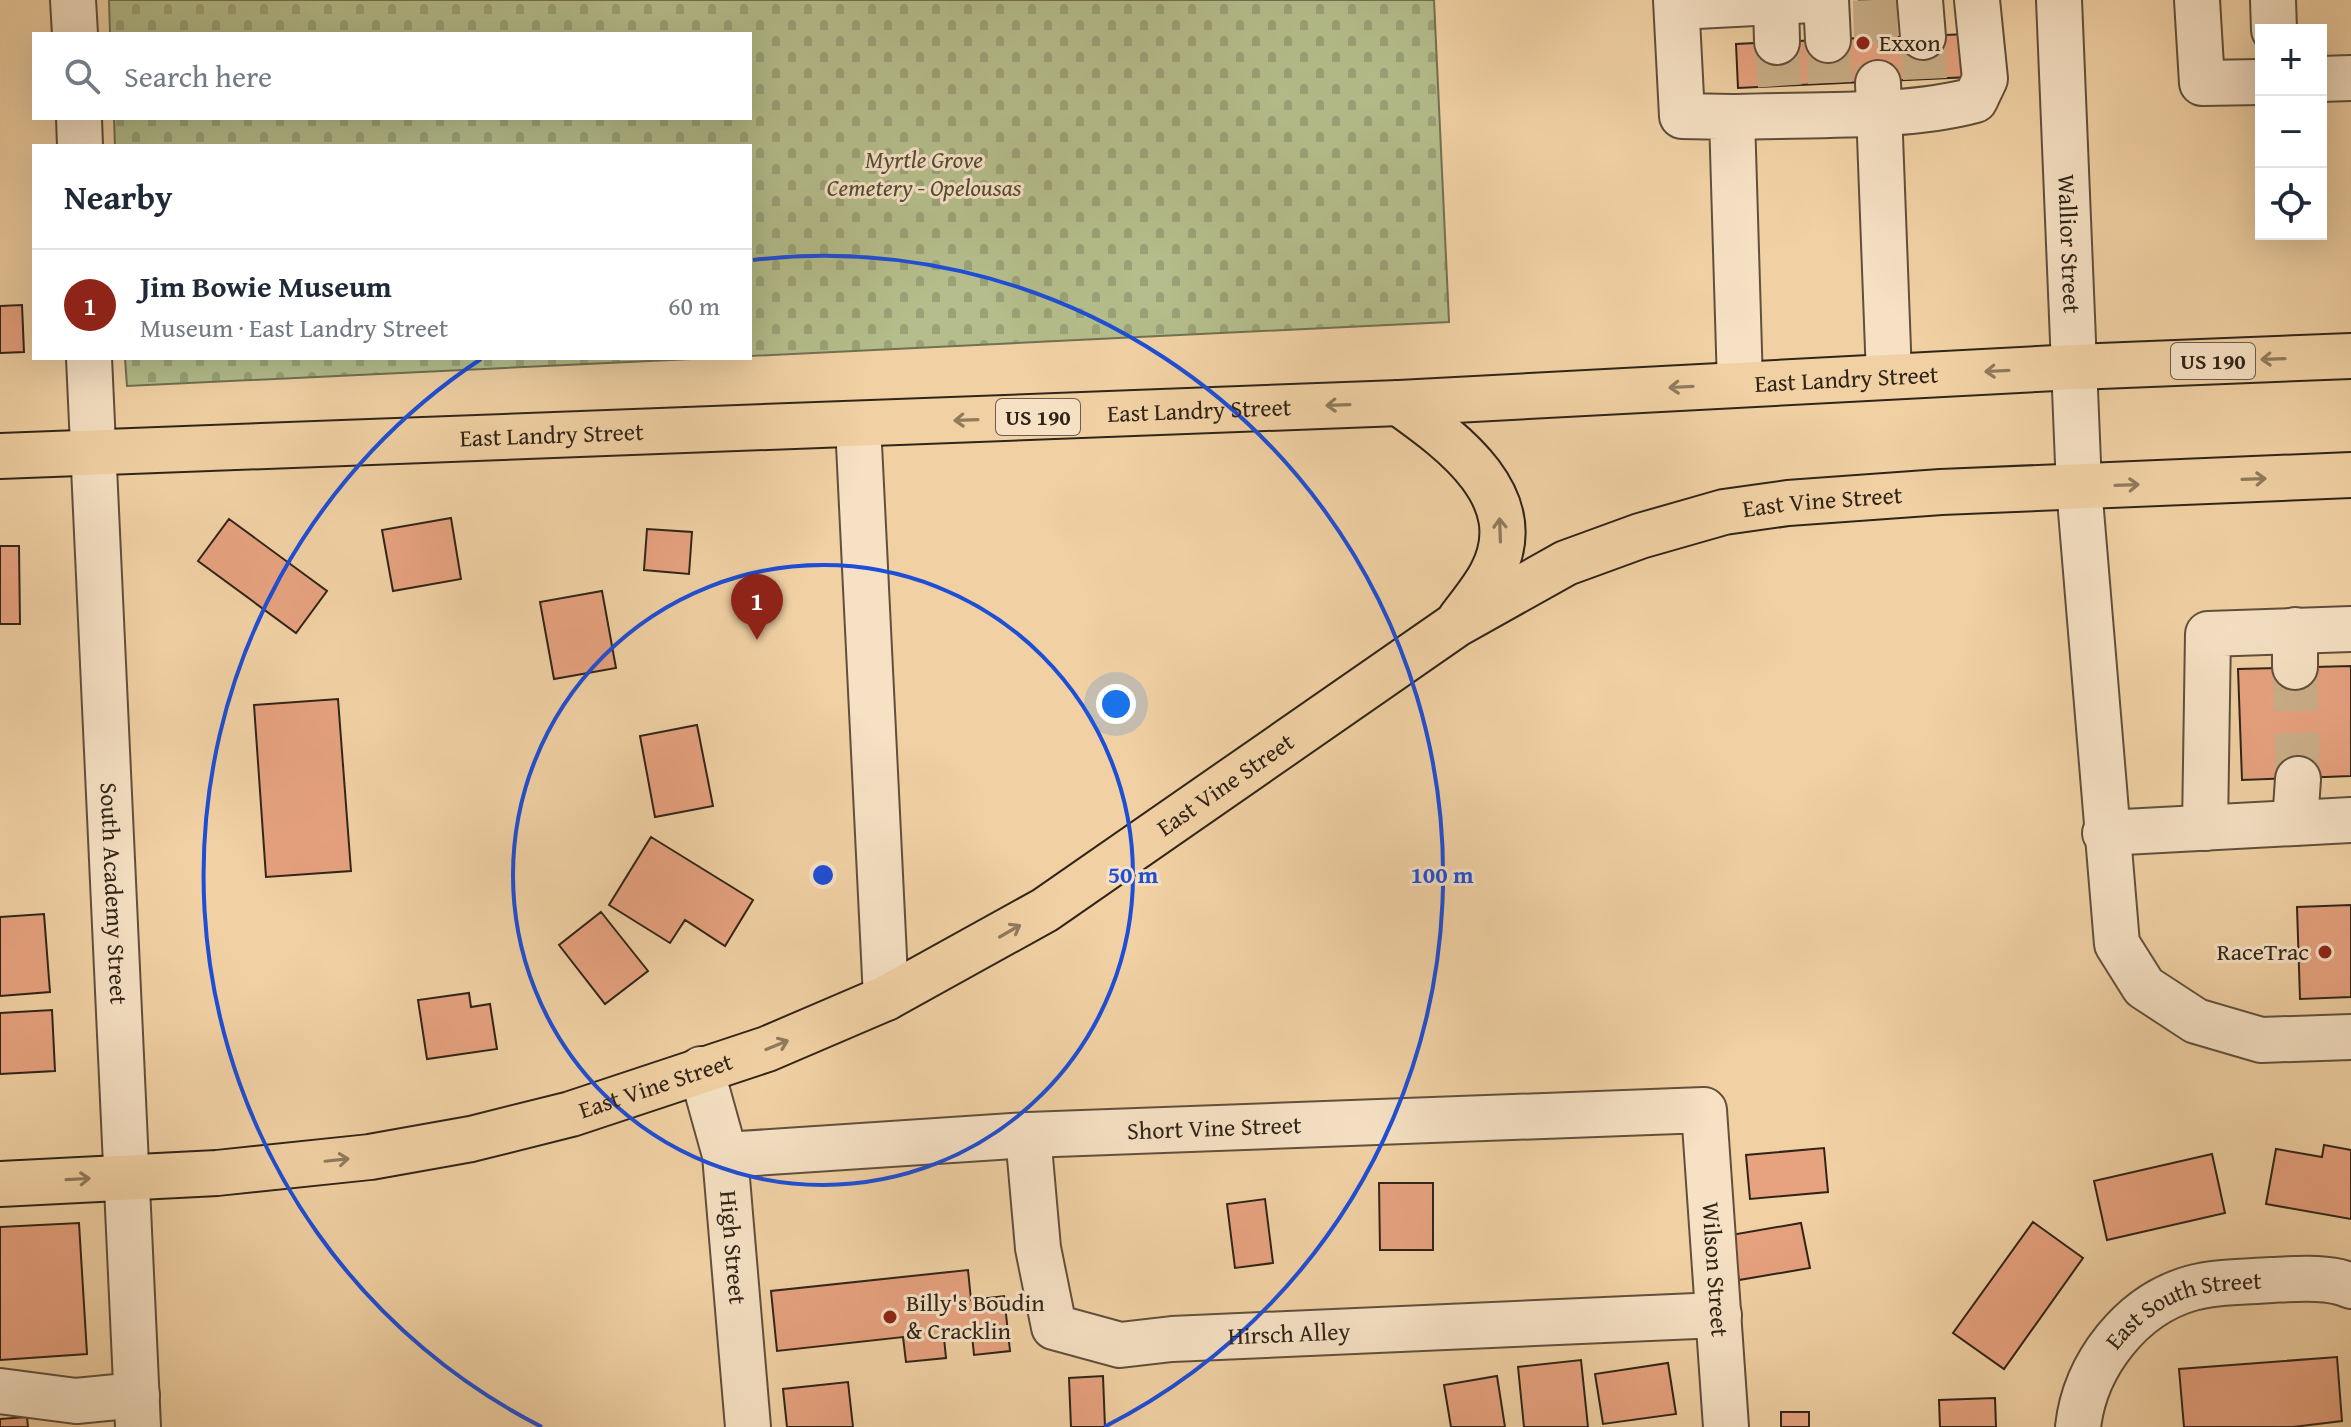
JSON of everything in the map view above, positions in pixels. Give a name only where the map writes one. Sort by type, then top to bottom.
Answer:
[{"type":"highway","name":"East Landry Street","points":[[0,456],[1399,403],[1889,376],[2351,356]]},
{"type":"highway","points":[[1399,403],[1442,434],[1474,464],[1488,481],[1499,513],[1501,542],[1493,573],[1457,624]]},
{"type":"highway","name":"East Vine Street","points":[[0,1184],[217,1173],[340,1160],[471,1139],[571,1114],[767,1049],[886,998],[1045,910],[1457,624],[1566,563],[1724,512],[1910,494],[2351,475]]},
{"type":"street","points":[[73,0],[75,32]]},
{"type":"street","points":[[1804,17],[1676,4],[1682,116],[1732,117],[1781,100],[1878,96],[1924,56],[1975,100],[1985,79],[1977,0]]},
{"type":"street","name":"Wallior Street","points":[[2059,0],[2079,487],[2105,833],[2117,944],[2144,987],[2196,1021],[2261,1040],[2351,1037]]},
{"type":"street","points":[[2197,0],[2202,83],[2255,82]]},
{"type":"street","points":[[2273,0],[2274,24]]},
{"type":"street","points":[[2327,79],[2351,78]]},
{"type":"street","points":[[1878,96],[1889,376]]},
{"type":"street","points":[[1732,117],[1740,384]]},
{"type":"street","points":[[79,120],[80,144]]},
{"type":"street","name":"South Academy Street","points":[[89,360],[137,1411]]},
{"type":"street","points":[[858,424],[886,998]]},
{"type":"street","points":[[2205,828],[2208,634],[2295,649],[2351,629]]},
{"type":"street","points":[[2295,823],[2298,779]]},
{"type":"street","points":[[2105,833],[2351,820]]},
{"type":"street","name":"High Street","points":[[701,1069],[725,1155],[748,1427]]},
{"type":"street","name":"Short Vine Street","points":[[725,1155],[1028,1135],[1704,1110]]},
{"type":"street","name":"Wilson Street","points":[[1704,1110],[1726,1427]]},
{"type":"street","name":"Hirsch Alley","points":[[1028,1135],[1038,1248],[1054,1327],[1120,1345],[1172,1339],[1719,1315]]},
{"type":"street","name":"East South Street","points":[[2078,1427],[2081,1399],[2104,1353],[2141,1313],[2191,1288],[2296,1279],[2351,1286]]},
{"type":"street","points":[[0,1391],[137,1411]]},
{"type":"green space","name":"Myrtle Grove Cemetery - Opelousas","points":[[109,0],[1434,0],[1449,322],[752,356],[752,144],[115,144],[114,120],[752,120],[752,32],[110,32]]},
{"type":"green space","points":[[125,360],[671,360],[127,386]]},
{"type":"building","name":"Exxon","points":[[1859,0],[1894,0],[1896,37],[1968,34],[1970,77],[1738,88],[1736,44],[1860,38]]},
{"type":"building","points":[[22,305],[24,352],[0,353],[0,306]]},
{"type":"building","points":[[451,518],[461,579],[393,591],[382,530]]},
{"type":"building","points":[[229,519],[327,591],[296,633],[198,561]]},
{"type":"building","points":[[647,529],[692,532],[689,574],[644,570]]},
{"type":"building","points":[[0,546],[19,546],[20,624],[0,624]]},
{"type":"building","points":[[602,591],[616,668],[554,679],[540,602]]},
{"type":"building","points":[[2351,666],[2351,776],[2242,780],[2238,669]]},
{"type":"building","points":[[338,699],[351,871],[266,877],[254,705]]},
{"type":"building","points":[[697,725],[713,806],[655,817],[640,736]]},
{"type":"building","points":[[651,837],[753,900],[725,946],[685,920],[670,943],[609,905]]},
{"type":"building","name":"RaceTrac","points":[[2351,905],[2351,997],[2300,999],[2297,907]]},
{"type":"building","points":[[601,912],[648,971],[605,1004],[559,945]]},
{"type":"building","points":[[44,914],[50,992],[0,996],[0,917]]},
{"type":"building","points":[[469,993],[471,1007],[490,1004],[497,1049],[427,1059],[418,1000]]},
{"type":"building","points":[[52,1010],[55,1071],[0,1074],[0,1013]]},
{"type":"building","points":[[2324,1145],[2351,1150],[2351,1219],[2266,1204],[2276,1149],[2322,1157]]},
{"type":"building","points":[[1824,1148],[1828,1192],[1750,1199],[1746,1155]]},
{"type":"building","points":[[2212,1154],[2225,1213],[2107,1240],[2094,1181]]},
{"type":"building","points":[[1379,1183],[1433,1183],[1433,1250],[1380,1250]]},
{"type":"building","points":[[1265,1199],[1273,1263],[1235,1268],[1227,1204]]},
{"type":"building","points":[[2033,1222],[2083,1258],[2004,1369],[1953,1333]]},
{"type":"building","points":[[79,1223],[87,1354],[0,1360],[0,1227]]},
{"type":"building","points":[[1801,1223],[1810,1268],[1739,1280],[1731,1235]]},
{"type":"building","name":"Billy's Boudin & Cracklin","points":[[968,1270],[971,1300],[1004,1296],[1010,1351],[974,1355],[972,1335],[944,1338],[946,1358],[906,1362],[903,1337],[777,1351],[771,1291]]},
{"type":"building","points":[[2337,1357],[2342,1421],[2293,1427],[2184,1427],[2179,1369]]},
{"type":"building","points":[[1581,1360],[1588,1427],[1524,1427],[1518,1367]]},
{"type":"building","points":[[1668,1363],[1676,1414],[1603,1424],[1595,1374]]},
{"type":"building","points":[[1103,1376],[1105,1427],[1071,1427],[1069,1378]]},
{"type":"building","points":[[1497,1376],[1505,1427],[1451,1427],[1444,1385]]},
{"type":"building","points":[[848,1382],[853,1427],[787,1427],[783,1389]]},
{"type":"building","points":[[1995,1398],[1996,1427],[1940,1427],[1939,1400]]},
{"type":"building","points":[[1781,1412],[1809,1412],[1809,1427],[1781,1427]]},
{"type":"building","points":[[27,1417],[28,1427],[0,1427],[0,1419]]},
{"type":"tunnel","points":[[1875,0],[1877,81]]},
{"type":"tunnel","points":[[1923,37],[1925,79]]},
{"type":"tunnel","points":[[1828,40],[1830,83]]},
{"type":"tunnel","points":[[1777,42],[1780,86]]},
{"type":"tunnel","points":[[2295,667],[2298,779]]},
{"type":"place","name":"Exxon","points":[[1863,43]]},
{"type":"place","name":"Jim Bowie Museum","points":[[757,640]]},
{"type":"place","name":"RaceTrac","points":[[2325,952]]},
{"type":"place","name":"Billy's Boudin & Cracklin","points":[[890,1317]]}]
